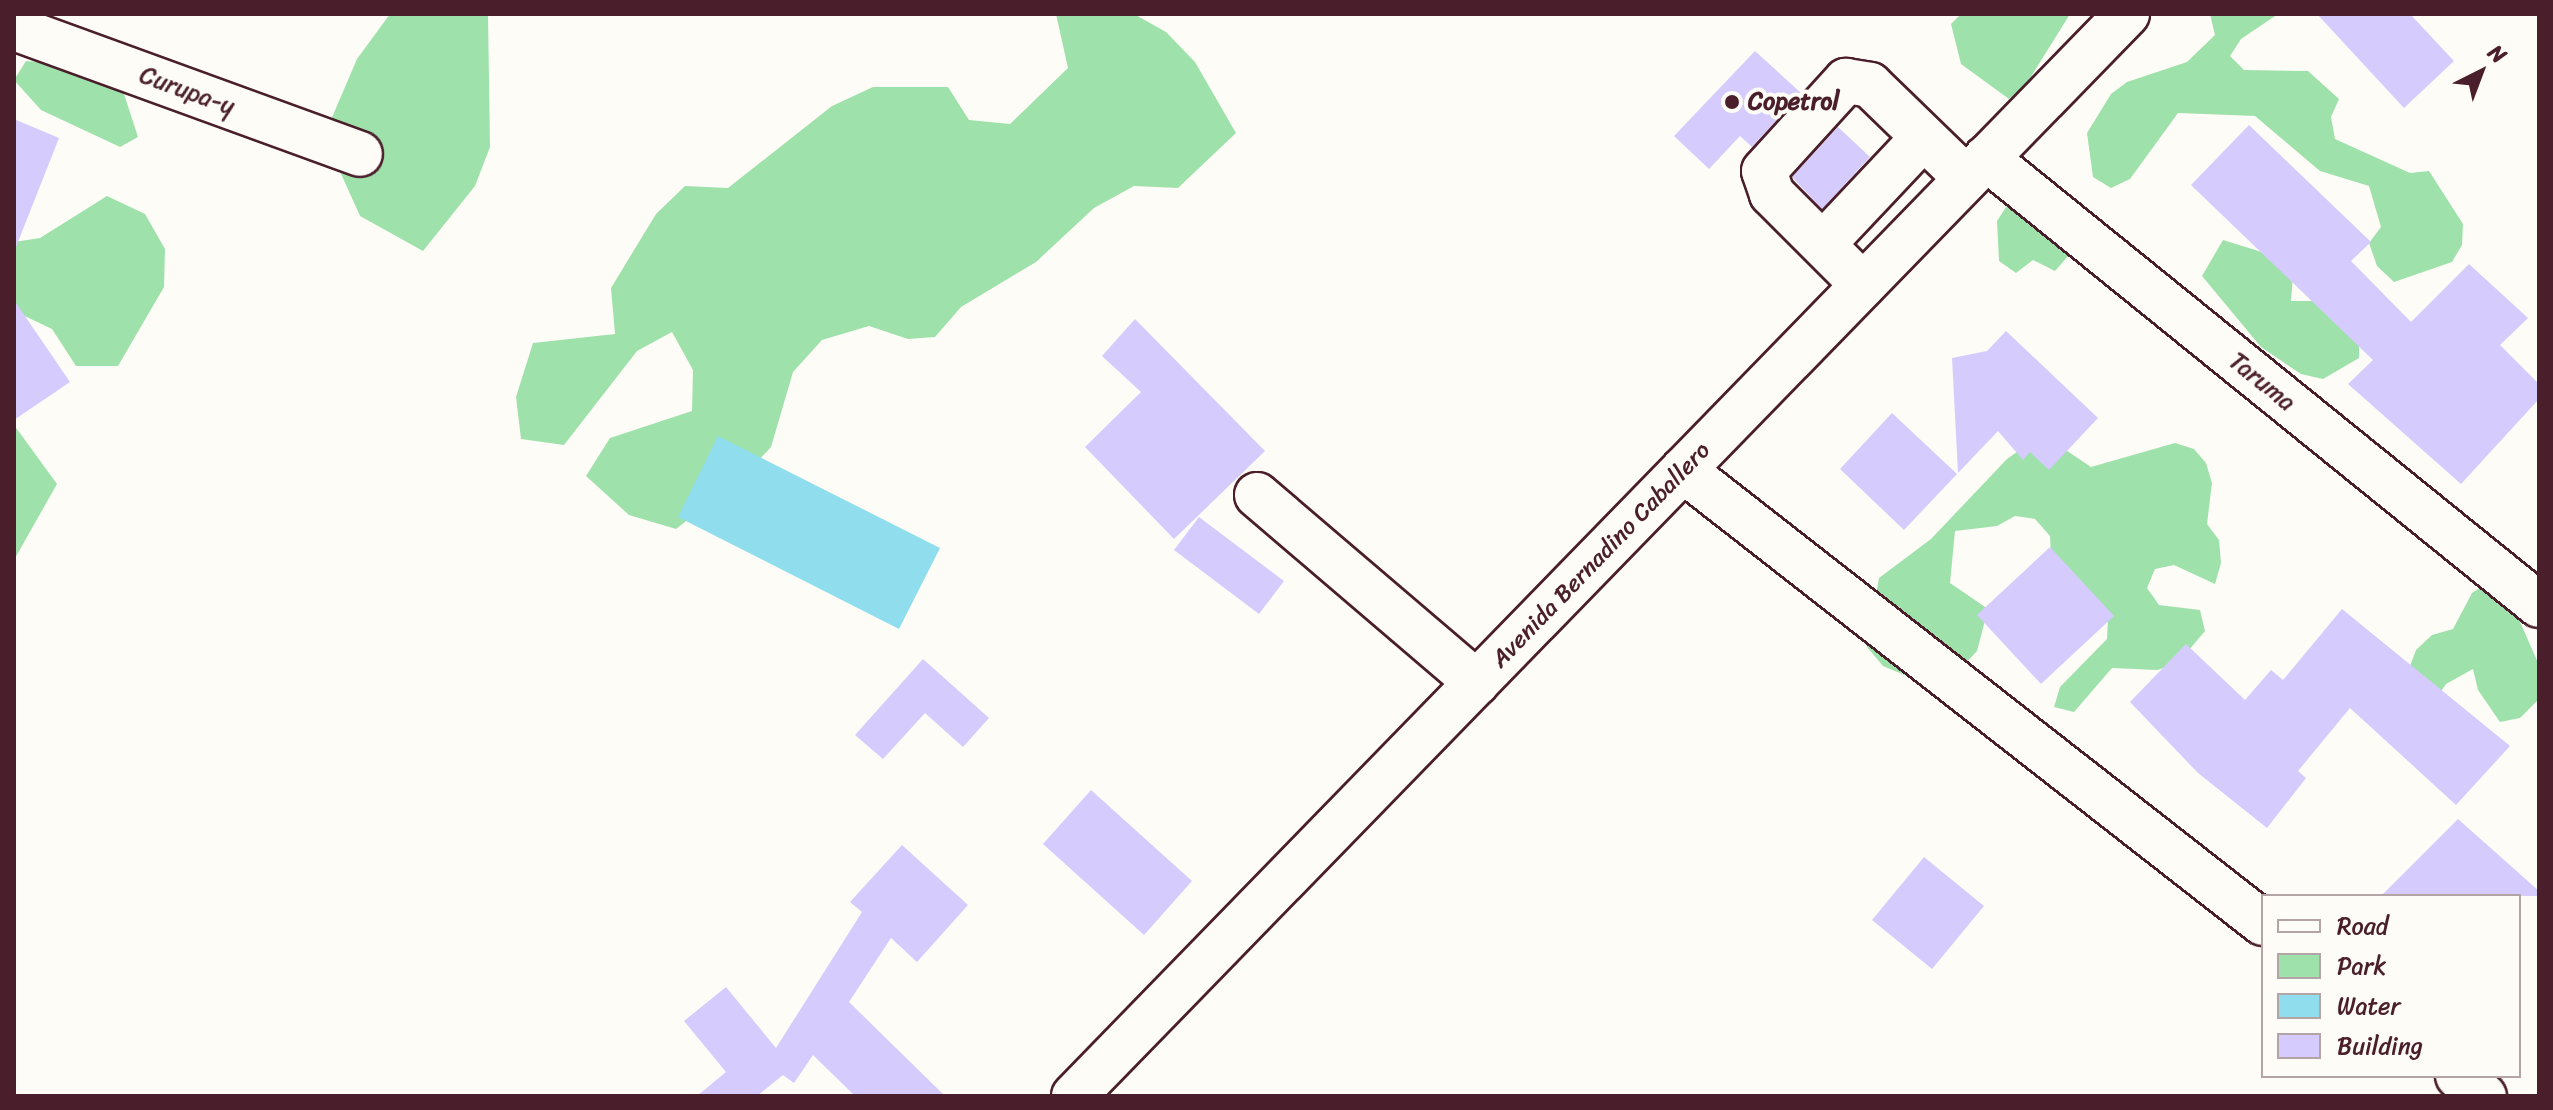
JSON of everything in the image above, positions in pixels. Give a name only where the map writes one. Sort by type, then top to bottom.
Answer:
[{"type":"street","name":"Avenida Bernadino Caballero","points":[[1074,1096],[2127,14]]},
{"type":"street","name":"Curupa-y","points":[[14,28],[360,154]]},
{"type":"street","name":"Taruma","points":[[1823,244],[1772,194],[1764,171],[1846,81],[1870,85],[1923,138],[1976,168],[2539,605]]},
{"type":"street","points":[[1863,285],[1823,244],[1923,138]]},
{"type":"street","points":[[1683,470],[2261,921]]},
{"type":"street","points":[[1257,495],[1477,683]]},
{"type":"street","points":[[2461,1078],[2484,1096]]},
{"type":"green space","points":[[390,14],[488,14],[490,147],[475,186],[423,251],[360,216],[324,136],[357,59]]},
{"type":"green space","points":[[1056,14],[1134,14],[1166,32],[1195,62],[1236,133],[1178,188],[1134,186],[1094,208],[1036,262],[961,307],[935,337],[908,339],[869,326],[822,340],[793,372],[771,447],[744,476],[676,529],[629,515],[586,476],[610,438],[692,411],[693,370],[672,332],[637,351],[564,445],[521,439],[516,397],[533,343],[615,334],[611,288],[656,214],[685,186],[728,188],[832,106],[873,87],[948,87],[969,120],[1010,124],[1068,68]]},
{"type":"green space","points":[[1961,14],[2070,14],[2027,83],[2009,99],[1961,64],[1951,24]]},
{"type":"green space","points":[[2210,14],[2278,14],[2241,39],[2230,56],[2244,70],[2308,71],[2339,99],[2331,117],[2335,139],[2410,173],[2429,171],[2463,224],[2462,245],[2452,262],[2394,282],[2377,266],[2369,243],[2381,227],[2369,186],[2320,171],[2255,116],[2178,113],[2130,179],[2111,188],[2093,177],[2087,133],[2111,94],[2127,82],[2187,62],[2215,35]]},
{"type":"green space","points":[[26,61],[89,66],[123,91],[138,137],[120,147],[41,110],[14,80]]},
{"type":"green space","points":[[107,196],[145,214],[165,249],[164,287],[118,366],[76,366],[52,329],[14,311],[14,242],[40,238]]},
{"type":"green space","points":[[2029,200],[2070,254],[2055,271],[2033,260],[2016,273],[1999,261],[1997,221],[2008,204]]},
{"type":"green space","points":[[2223,240],[2294,262],[2291,301],[2313,301],[2359,339],[2359,358],[2323,379],[2301,374],[2261,347],[2202,276]]},
{"type":"green space","points":[[14,425],[57,484],[14,560]]},
{"type":"green space","points":[[2042,434],[2091,467],[2175,443],[2194,449],[2206,463],[2212,483],[2207,524],[2219,540],[2221,563],[2215,584],[2174,565],[2155,569],[2147,588],[2159,605],[2200,610],[2205,631],[2177,664],[2157,670],[2112,668],[2074,712],[2054,707],[2060,687],[2107,639],[2108,618],[2051,557],[2050,536],[2035,519],[2015,516],[1997,526],[1955,531],[1950,583],[1988,609],[1977,651],[1963,666],[1921,682],[1883,666],[1867,647],[1879,578],[1931,539],[2007,459]]},
{"type":"green space","points":[[2489,582],[2513,606],[2539,665],[2539,699],[2520,718],[2500,722],[2478,690],[2473,669],[2446,684],[2428,710],[2401,690],[2416,650],[2432,635],[2453,629],[2472,593]]},
{"type":"water","points":[[718,436],[940,548],[899,629],[678,517]]},
{"type":"building","points":[[2317,14],[2410,14],[2454,61],[2404,108]]},
{"type":"building","name":"Copetrol","points":[[1755,51],[1801,93],[1752,147],[1740,136],[1709,169],[1674,136]]},
{"type":"building","points":[[14,119],[59,138],[16,247],[14,246]]},
{"type":"building","points":[[2249,125],[2371,242],[2351,261],[2411,322],[2469,264],[2528,318],[2500,345],[2539,384],[2539,399],[2461,484],[2348,384],[2373,360],[2191,185]]},
{"type":"building","points":[[1838,127],[1870,157],[1822,209],[1792,177]]},
{"type":"building","points":[[14,300],[70,382],[14,420]]},
{"type":"building","points":[[1135,319],[1265,451],[1174,539],[1085,447],[1141,392],[1102,356]]},
{"type":"building","points":[[2006,331],[2098,418],[2049,470],[2030,452],[2023,460],[1998,431],[1958,473],[1952,358],[1987,351]]},
{"type":"building","points":[[1892,413],[1957,474],[1904,530],[1840,469]]},
{"type":"building","points":[[1199,517],[1284,581],[1259,614],[1174,550]]},
{"type":"building","points":[[2050,547],[2114,616],[2041,684],[1977,615]]},
{"type":"building","points":[[2342,609],[2510,746],[2456,805],[2350,708],[2298,771],[2306,778],[2267,828],[2198,773],[2130,702],[2186,644],[2245,700],[2271,670],[2283,680]]},
{"type":"building","points":[[923,659],[989,718],[963,747],[925,713],[883,759],[855,735]]},
{"type":"building","points":[[1091,790],[1192,881],[1144,935],[1043,844]]},
{"type":"building","points":[[2458,819],[2539,891],[2539,896],[2383,894]]},
{"type":"building","points":[[902,845],[968,905],[917,962],[891,938],[849,1002],[945,1096],[855,1096],[813,1055],[794,1083],[783,1075],[757,1096],[697,1096],[726,1072],[684,1021],[726,987],[776,1048],[862,912],[850,902]]},
{"type":"building","points":[[1924,857],[1984,906],[1932,969],[1872,920]]},
{"type":"place","name":"Copetrol","points":[[1732,102]]}]
